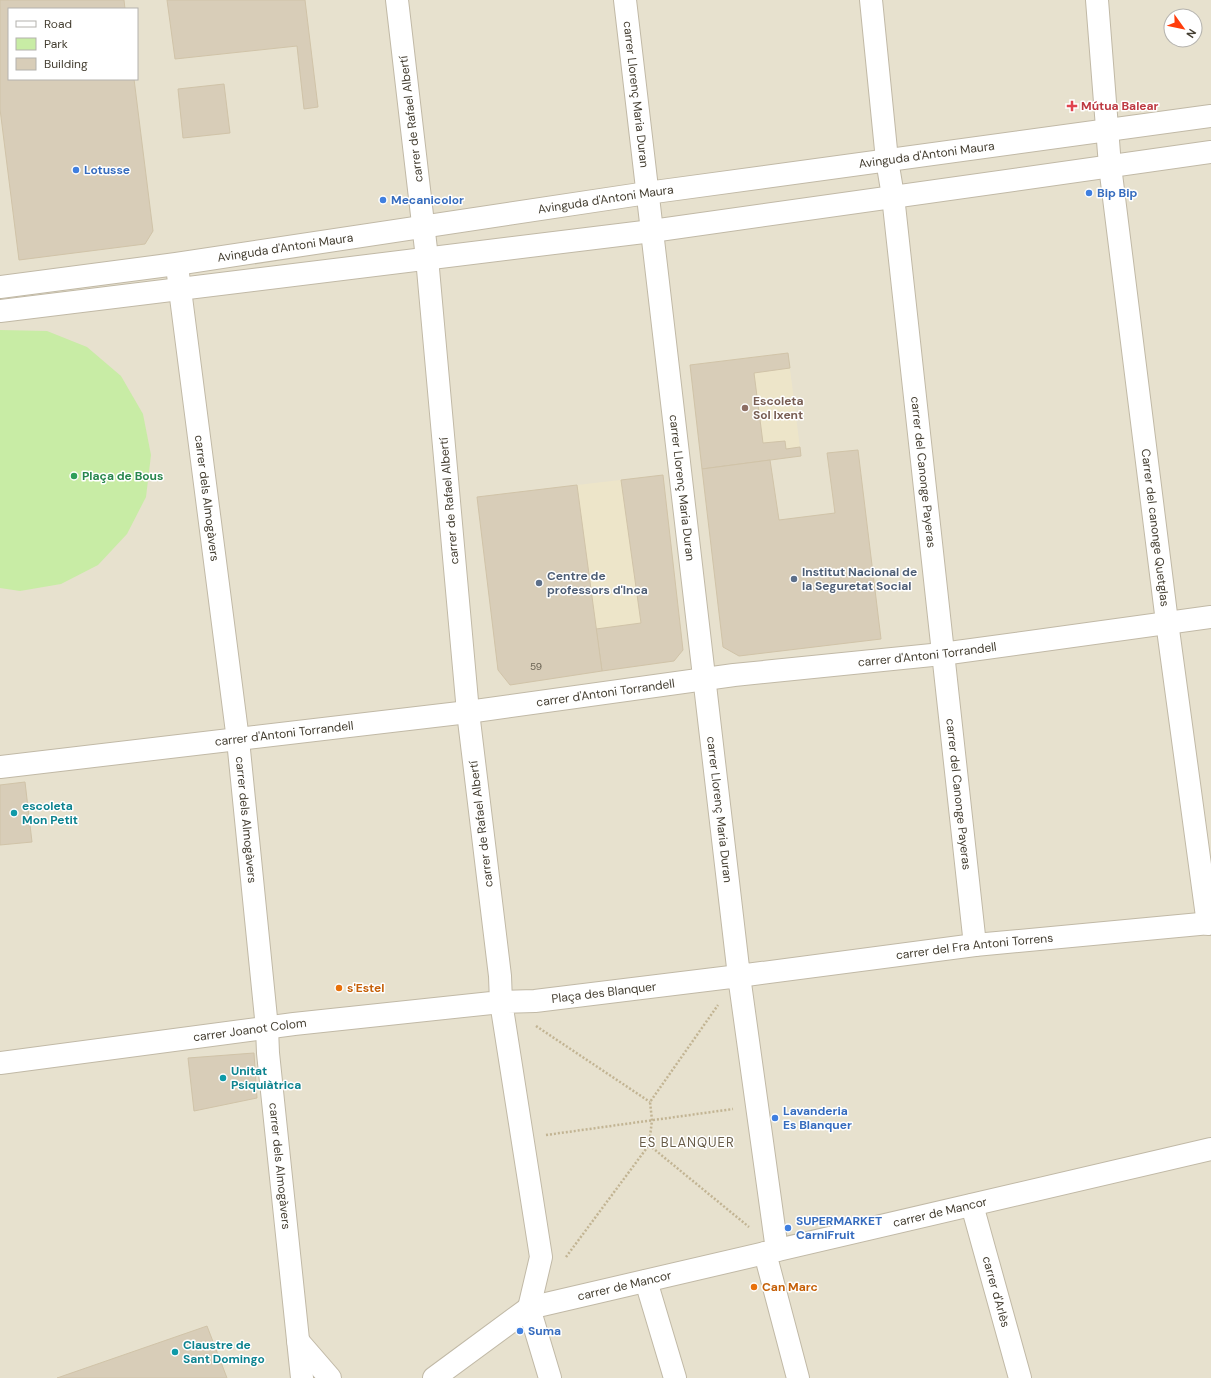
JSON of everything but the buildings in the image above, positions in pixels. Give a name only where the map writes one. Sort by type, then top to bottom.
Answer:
[{"type":"street","name":"carrer de Rafael Albertí","points":[[397,0],[424,225],[468,712],[500,976],[501,1002]]},
{"type":"street","name":"carrer Llorenç Maria Duran","points":[[625,0],[740,976]]},
{"type":"street","name":"carrer del Canonge Payeras","points":[[871,0],[887,160],[893,196],[975,945]]},
{"type":"street","points":[[1097,0],[1107,130]]},
{"type":"street","name":"Avinguda d'Antoni Maura","points":[[0,287],[176,264],[647,192],[1211,116]]},
{"type":"street","name":"Carrer del canonge Quetglas","points":[[1107,130],[1110,166],[1167,622],[1209,924]]},
{"type":"street","points":[[0,311],[652,231],[1211,152]]},
{"type":"street","name":"carrer dels Almogàvers","points":[[176,264],[238,740],[267,1028],[268,1053],[302,1378]]},
{"type":"street","name":"carrer d'Antoni Torrandell","points":[[0,767],[468,712],[705,679],[942,654],[1211,617]]},
{"type":"street","name":"carrer del Fra Antoni Torrens","points":[[740,976],[975,945],[1209,924]]},
{"type":"street","points":[[740,976],[757,1105],[771,1252],[798,1378]]},
{"type":"street","name":"Plaça des Blanquer","points":[[501,1002],[535,1001],[740,976]]},
{"type":"street","points":[[501,1002],[541,1257],[529,1308],[550,1378]]},
{"type":"street","name":"carrer Joanot Colom","points":[[0,1063],[294,1024],[501,1002]]},
{"type":"street","name":"carrer de Mancor","points":[[529,1308],[1211,1149]]},
{"type":"street","name":"carrer d'Arlès","points":[[972,1205],[1020,1378]]},
{"type":"street","points":[[646,1281],[675,1378]]},
{"type":"street","points":[[434,1378],[529,1308]]},
{"type":"street","points":[[298,1341],[330,1378]]},
{"type":"path","points":[[565,1259],[649,1145],[652,1120],[650,1102],[740,976]]},
{"type":"path","points":[[533,1024],[650,1102]]},
{"type":"path","points":[[522,1138],[757,1105]]},
{"type":"path","points":[[649,1145],[771,1252]]},
{"type":"shaded area","points":[[0,0],[1211,0],[1211,1378],[0,1378]]},
{"type":"shaded area","name":"Escoleta Sol Ixent","points":[[788,353],[801,456],[702,469],[690,365]]},
{"type":"shaded area","points":[[663,475],[683,650],[674,661],[602,671],[577,485]]},
{"type":"green space","name":"Plaça de Bous","points":[[0,330],[47,331],[87,347],[121,376],[143,414],[151,455],[146,497],[127,534],[98,565],[61,584],[20,591],[0,588]]},
{"type":"place","name":"Mútua Balear","points":[[1072,106]]},
{"type":"place","name":"Lotusse","points":[[76,170]]},
{"type":"place","name":"Bip Bip","points":[[1089,193]]},
{"type":"place","name":"Mecanicolor","points":[[383,200]]},
{"type":"place","name":"Escoleta Sol Ixent","points":[[745,408]]},
{"type":"place","name":"Plaça de Bous","points":[[74,476]]},
{"type":"place","name":"Institut Nacional de la Seguretat Social","points":[[794,579]]},
{"type":"place","name":"Centre de professors d'Inca","points":[[539,583]]},
{"type":"place","name":"escoleta Mon Petit","points":[[14,813]]},
{"type":"place","name":"s'Estel","points":[[339,988]]},
{"type":"place","name":"Unitat Psiquiàtrica","points":[[223,1078]]},
{"type":"place","name":"Lavanderia Es Blanquer","points":[[775,1118]]},
{"type":"place","name":"SUPERMARKET CarniFruit","points":[[788,1228]]},
{"type":"place","name":"Can Marc","points":[[754,1287]]},
{"type":"place","name":"Suma","points":[[520,1331]]},
{"type":"place","name":"Claustre de Sant Domingo","points":[[175,1352]]},
{"type":"district","name":"ES BLANQUER","points":[[687,1142]]}]
